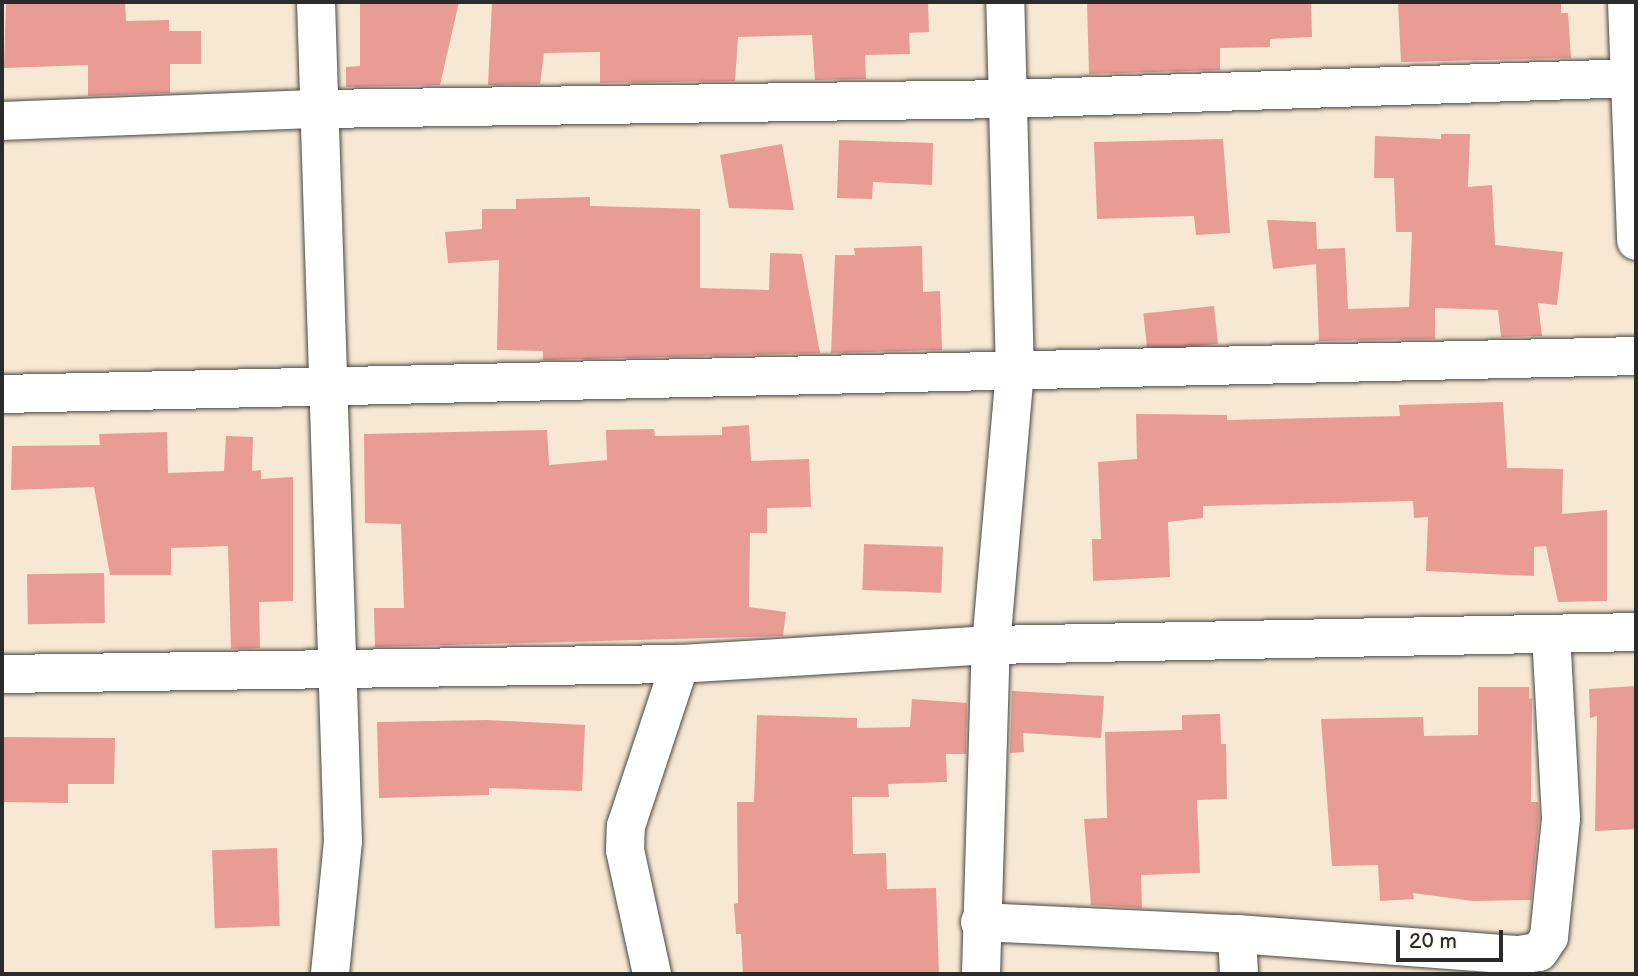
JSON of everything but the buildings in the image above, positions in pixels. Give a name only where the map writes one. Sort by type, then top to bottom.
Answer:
[{"type":"street","points":[[316,2],[343,841],[330,974]]},
{"type":"street","points":[[981,974],[980,922],[991,645],[1015,373],[1005,2]]},
{"type":"street","points":[[1627,2],[1633,78],[1636,240]]},
{"type":"street","points":[[2,121],[320,109],[1009,99],[1633,78]]},
{"type":"street","points":[[2,394],[1015,373],[1636,356]]},
{"type":"street","points":[[2,674],[337,672],[680,664],[991,645],[1636,632]]},
{"type":"street","points":[[980,922],[1237,934],[1519,955],[1539,952],[1549,937],[1561,818],[1551,634]]},
{"type":"street","points":[[652,974],[625,850],[626,826],[680,664]]},
{"type":"street","points":[[1237,934],[1239,974]]}]
